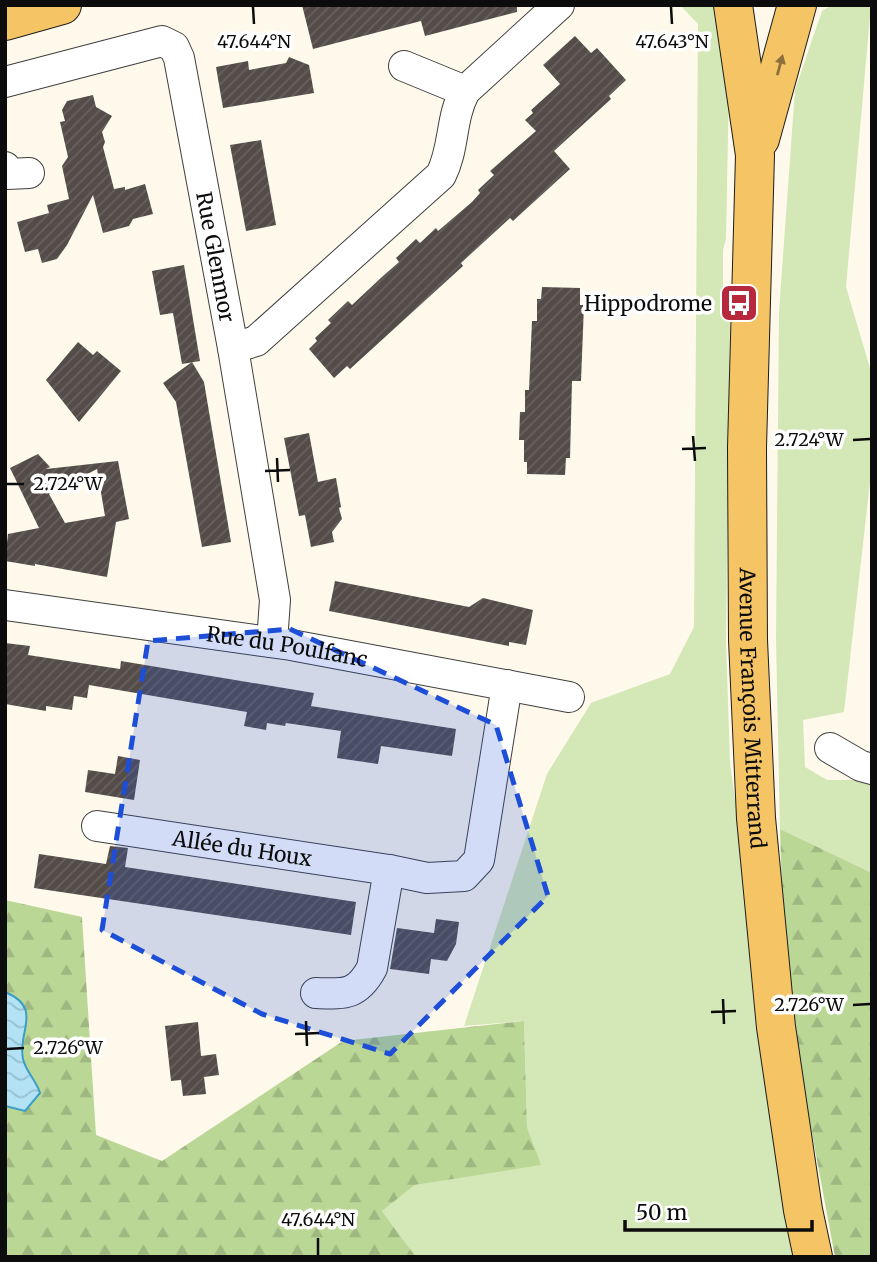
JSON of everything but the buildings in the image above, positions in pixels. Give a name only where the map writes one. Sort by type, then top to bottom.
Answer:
[{"type":"main road","points":[[5,21],[62,5]]},
{"type":"main road","name":"Avenue François Mitterrand","points":[[733,5],[755,155],[747,476],[748,640],[756,818],[776,1027],[803,1210],[813,1257]]},
{"type":"main road","name":"Avenue François Mitterrand","points":[[755,155],[797,5]]},
{"type":"street","points":[[233,348],[256,341],[441,175],[448,161],[456,108],[465,91],[559,5]]},
{"type":"street","name":"Rue Glenmor","points":[[5,82],[162,41],[174,47],[179,58],[233,348],[275,600],[272,642]]},
{"type":"street","points":[[404,65],[465,91]]},
{"type":"street","name":"Rue du Poulfanc","points":[[5,605],[272,642],[569,697]]},
{"type":"street","name":"Allée du Houx","points":[[97,826],[427,878],[448,879],[464,876],[479,860],[507,685]]},
{"type":"street","points":[[830,748],[861,766],[872,769]]},
{"type":"street","points":[[316,993],[347,994],[364,982],[372,968],[389,870]]},
{"type":"highlighted area","points":[[290,629],[496,725],[548,896],[390,1054],[262,1014],[102,930],[148,641]]},
{"type":"green space","points":[[680,5],[719,5],[730,31],[723,317],[730,318],[726,641],[730,763],[798,1257],[416,1257],[382,1211],[415,1185],[540,1164],[527,1127],[524,1021],[464,1026],[547,774],[591,703],[670,674],[694,627],[698,24]]},
{"type":"green space","points":[[832,5],[871,5],[846,287],[872,375],[872,464],[844,712],[803,720],[805,767],[827,780],[872,780],[872,873],[780,829],[776,639],[779,312],[795,90],[822,11]]},
{"type":"green space","points":[[780,829],[872,873],[872,1257],[835,1257],[803,1085],[783,923]]},
{"type":"green space","points":[[5,900],[82,917],[96,1135],[162,1161],[343,1041],[524,1021],[527,1127],[541,1165],[415,1185],[382,1211],[416,1257],[5,1257]]},
{"type":"water","points":[[5,992],[17,998],[26,1013],[23,1059],[40,1093],[25,1111],[5,1106]]},
{"type":"place","name":"Hippodrome","points":[[739,303]]}]
